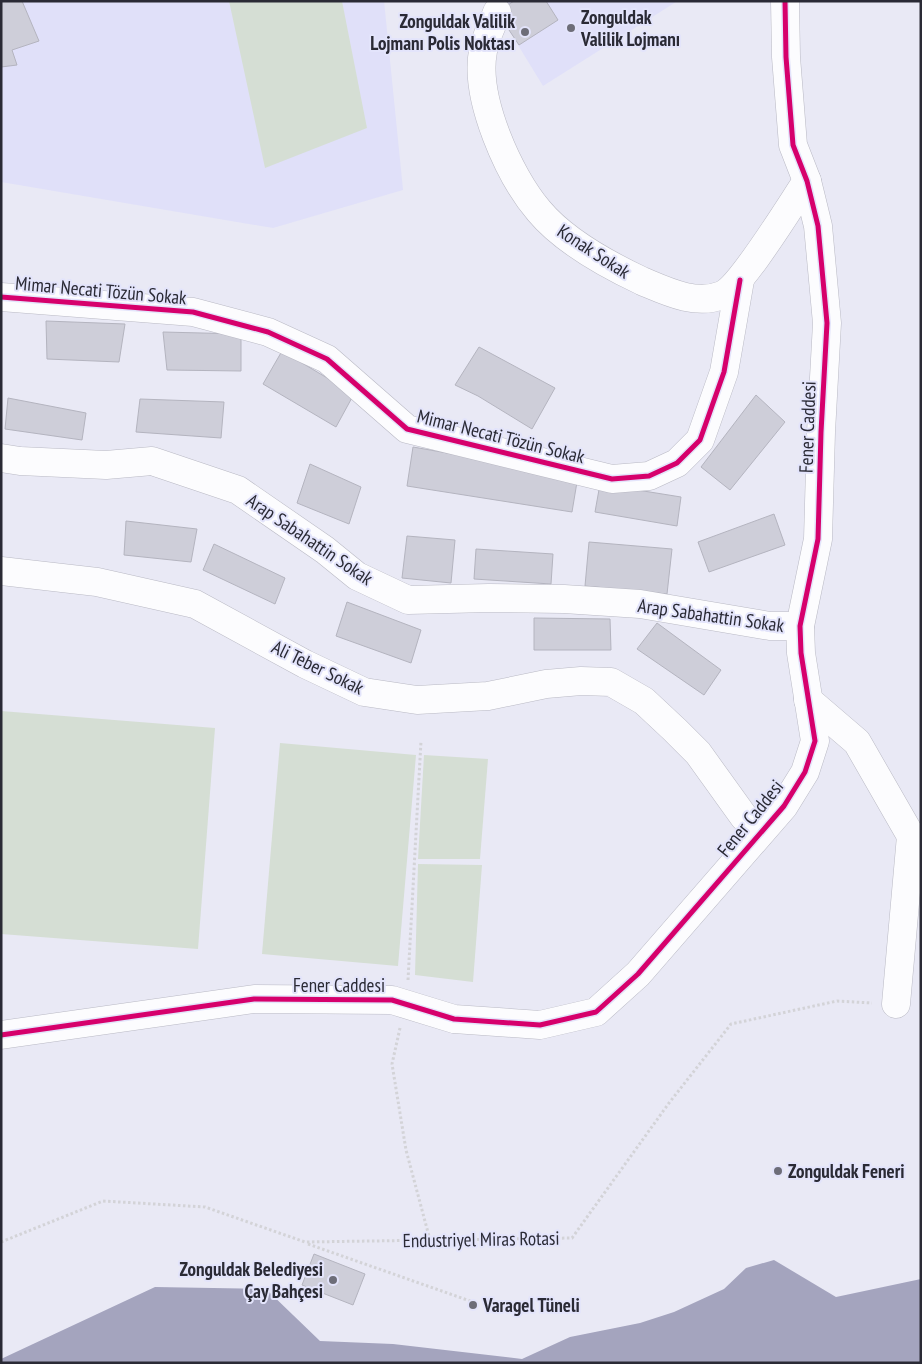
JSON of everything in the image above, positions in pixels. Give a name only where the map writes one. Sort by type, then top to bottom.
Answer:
[{"type":"street","name":"Fener Caddesi","points":[[1,1035],[254,999],[392,1000],[454,1019],[540,1025],[596,1012],[638,974],[784,806],[805,772],[814,741],[801,653],[800,626],[818,539],[827,323],[818,226],[807,181],[793,145],[786,57],[785,1]]},
{"type":"street","name":"Konak Sokak","points":[[497,12],[482,50],[482,77],[489,116],[504,156],[539,211],[560,231],[627,274],[658,288],[686,297],[707,300],[724,295],[740,280],[807,181]]},
{"type":"street","name":"Mimar Necati Tözün Sokak","points":[[1,297],[193,312],[268,332],[327,359],[407,429],[612,479],[649,476],[677,463],[700,440],[724,372],[740,280]]},
{"type":"street","name":"Arap Sabahattin Sokak","points":[[1,458],[20,461],[106,465],[152,461],[238,490],[325,550],[357,576],[408,600],[564,599],[640,604],[770,626],[800,626]]},
{"type":"street","name":"Ali Teber Sokak","points":[[1,571],[97,582],[196,604],[305,664],[364,692],[417,700],[488,696],[555,683],[581,681],[611,682],[644,701],[676,730],[698,753],[744,817],[762,830]]},
{"type":"street","points":[[808,700],[857,742],[912,836],[896,1004]]},
{"type":"path","points":[[305,1242],[472,1302]]},
{"type":"shaded area","points":[[1,1],[384,1],[403,190],[273,228],[1,182]]},
{"type":"shaded area","points":[[229,1],[342,1],[367,128],[265,168]]},
{"type":"shaded area","name":"Zonguldak Valilik Lojmanı","points":[[491,1],[683,1],[676,2],[543,86]]},
{"type":"shaded area","points":[[1,711],[215,728],[198,949],[1,934]]},
{"type":"shaded area","points":[[280,743],[416,755],[398,966],[262,954]]},
{"type":"shaded area","points":[[424,755],[488,759],[480,859],[418,859]]},
{"type":"shaded area","points":[[418,864],[482,865],[473,982],[415,975]]},
{"type":"shaded area","points":[[774,1260],[836,1297],[921,1279],[921,1363],[1,1363],[1,1359],[155,1287],[266,1289],[320,1341],[393,1344],[522,1359],[570,1337],[640,1323],[674,1312],[724,1289],[746,1268]]},
{"type":"building","points":[[1,1],[22,1],[39,41],[12,50],[17,65],[1,67]]},
{"type":"building","name":"Zonguldak Valilik Lojmanı Polis Noktası","points":[[514,1],[546,1],[558,20],[519,45],[497,12]]},
{"type":"building","points":[[46,321],[125,324],[119,362],[47,359]]},
{"type":"building","points":[[163,332],[241,334],[241,371],[167,370]]},
{"type":"building","points":[[479,347],[555,388],[532,429],[478,396],[455,385]]},
{"type":"building","points":[[282,351],[354,394],[336,427],[263,384]]},
{"type":"building","points":[[756,395],[785,422],[730,490],[701,467]]},
{"type":"building","points":[[8,398],[86,413],[82,440],[5,429]]},
{"type":"building","points":[[140,399],[224,402],[221,438],[136,432]]},
{"type":"building","points":[[413,447],[578,476],[572,512],[407,486]]},
{"type":"building","points":[[310,464],[361,487],[349,524],[297,503]]},
{"type":"building","points":[[600,484],[681,497],[677,526],[595,512]]},
{"type":"building","points":[[774,514],[785,545],[709,572],[698,542]]},
{"type":"building","points":[[126,521],[197,529],[191,562],[124,555]]},
{"type":"building","points":[[407,536],[455,540],[451,583],[402,578]]},
{"type":"building","points":[[589,542],[672,549],[667,594],[585,586]]},
{"type":"building","points":[[214,544],[285,578],[275,604],[203,570]]},
{"type":"building","points":[[476,549],[553,554],[551,584],[474,579]]},
{"type":"building","points":[[347,602],[421,630],[411,663],[336,636]]},
{"type":"building","points":[[534,618],[610,619],[611,650],[534,650]]},
{"type":"building","points":[[657,623],[721,670],[704,695],[637,649]]},
{"type":"building","name":"Zonguldak Belediyesi Çay Bahçesi","points":[[314,1254],[365,1274],[353,1305],[302,1285]]},
{"type":"cycle path","points":[[1,1035],[254,999],[392,1000],[454,1019],[540,1025],[596,1012],[638,974],[784,806],[805,772],[815,741],[801,653],[800,626],[818,539],[827,323],[818,226],[807,181],[793,145],[786,57],[785,1]]},
{"type":"cycle path","points":[[1,297],[193,312],[268,332],[327,359],[407,429],[612,479],[649,476],[677,463],[700,440],[724,372],[740,280]]},
{"type":"place","name":"Zonguldak Valilik Lojmanı","points":[[571,28]]},
{"type":"place","name":"Zonguldak Valilik Lojmanı Polis Noktası","points":[[525,32]]},
{"type":"place","name":"Zonguldak Feneri","points":[[778,1171]]},
{"type":"place","name":"Zonguldak Belediyesi Çay Bahçesi","points":[[333,1280]]},
{"type":"place","name":"Varagel Tüneli","points":[[473,1305]]}]
